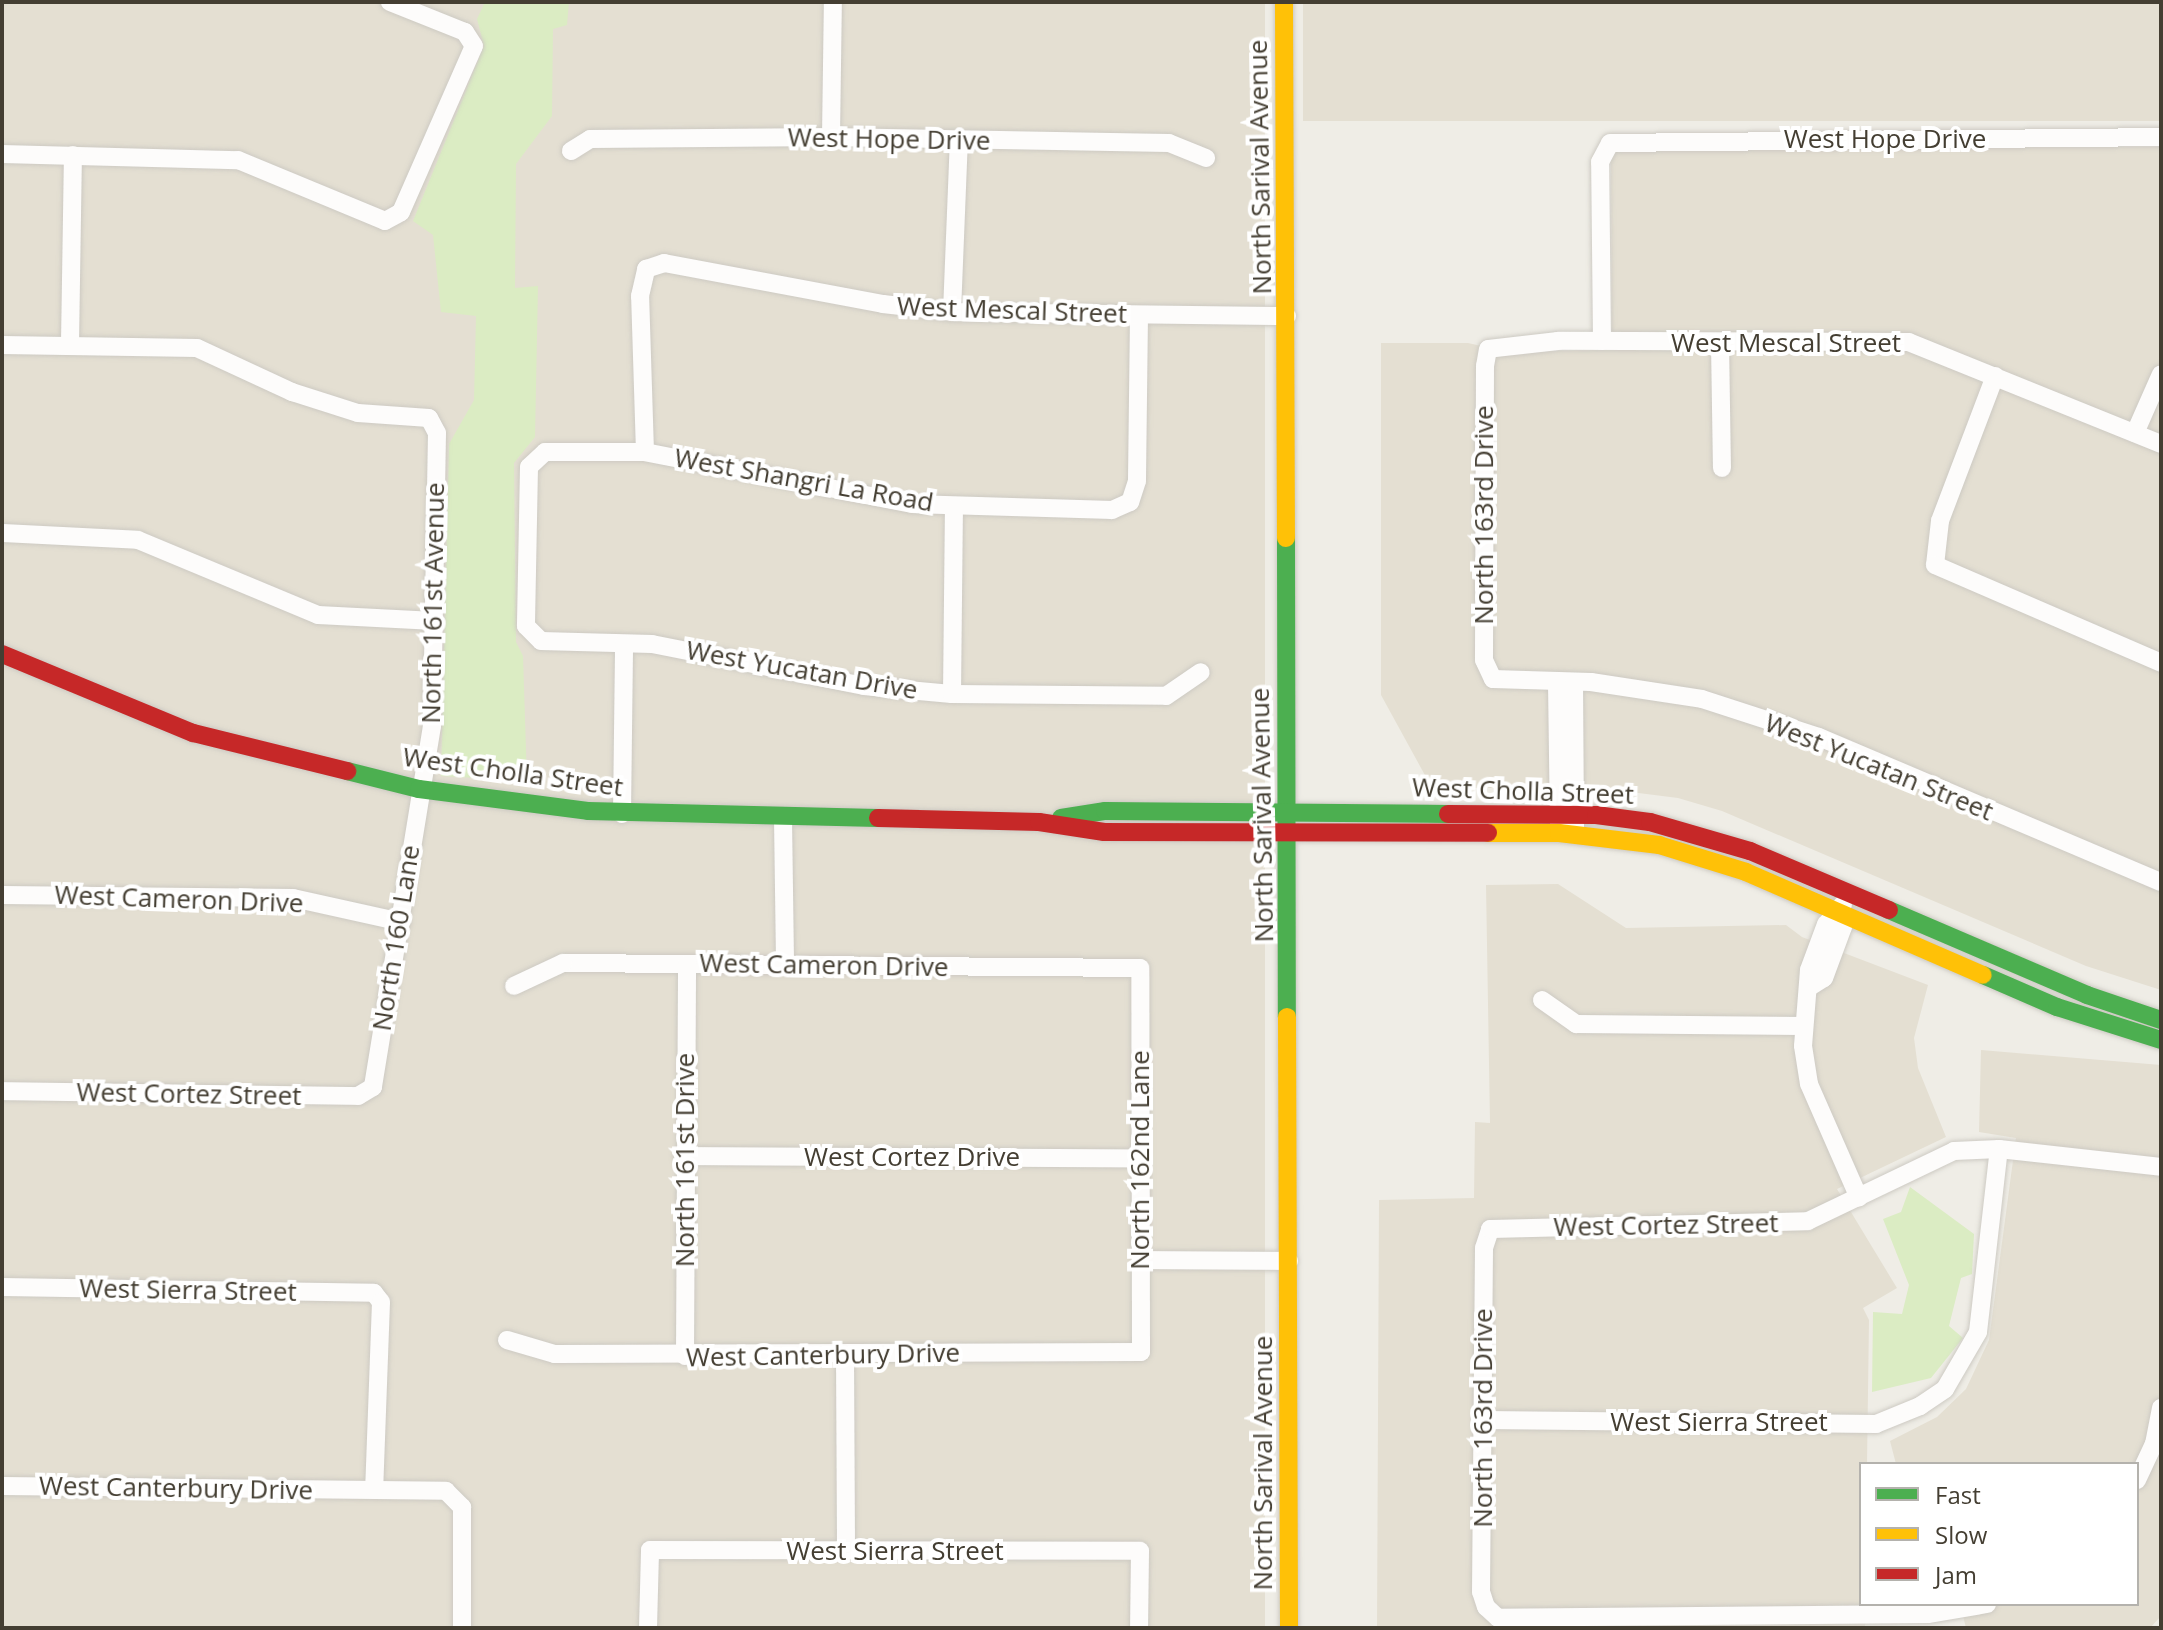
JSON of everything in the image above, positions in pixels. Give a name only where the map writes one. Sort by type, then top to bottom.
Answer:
[{"type":"street","points":[[2,154],[238,160],[385,221],[401,212],[474,46],[465,32],[390,2]]},
{"type":"street","points":[[831,137],[833,2]]},
{"type":"street","name":"North Sarival Avenue","points":[[1284,2],[1289,1628]]},
{"type":"street","name":"West Hope Drive","points":[[571,151],[590,139],[831,137],[1169,143],[1206,158]]},
{"type":"street","name":"West Hope Drive","points":[[1602,341],[1600,162],[1610,143],[2161,137]]},
{"type":"street","points":[[952,312],[959,139]]},
{"type":"street","points":[[2,345],[70,343],[73,155]]},
{"type":"street","name":"West Mescal Street","points":[[645,452],[640,296],[646,269],[664,263],[883,304],[952,312],[1287,316]]},
{"type":"street","name":"West Shangri La Road","points":[[541,641],[526,626],[529,467],[545,452],[645,452],[912,504],[1112,510],[1130,502],[1137,481],[1139,315]]},
{"type":"street","name":"West Mescal Street","points":[[1488,349],[1602,341],[1909,342],[2161,444]]},
{"type":"street","name":"North 161st Avenue","points":[[70,343],[197,348],[292,392],[358,413],[429,418],[437,433],[435,621],[432,726],[419,789]]},
{"type":"street","points":[[1720,343],[1722,468]]},
{"type":"street","name":"North 163rd Drive","points":[[1488,349],[1484,660],[1493,679]]},
{"type":"street","points":[[2135,433],[2161,374]]},
{"type":"street","points":[[1995,376],[1945,506],[1935,565],[2161,663]]},
{"type":"street","points":[[952,694],[954,506]]},
{"type":"street","points":[[2,533],[138,540],[318,615],[435,621]]},
{"type":"street","name":"West Yucatan Drive","points":[[541,641],[652,644],[864,686],[952,694],[1166,696],[1201,672]]},
{"type":"street","points":[[622,814],[624,644]]},
{"type":"street","name":"West Cholla Street","points":[[2,654],[193,733],[419,789],[622,814],[1039,822],[1104,832],[1288,834],[1567,824],[1619,817],[1695,833],[2087,995],[2161,1020]]},
{"type":"street","name":"West Yucatan Street","points":[[1493,679],[1565,682],[1679,693],[1819,737],[2161,882]]},
{"type":"street","points":[[1565,682],[1567,824]]},
{"type":"street","name":"North 160 Lane","points":[[373,1087],[401,922],[419,789]]},
{"type":"street","name":"West Cholla Street","points":[[1039,822],[1105,811],[1288,812],[1567,824],[1682,849],[1839,912],[2057,1007],[2161,1040]]},
{"type":"street","points":[[783,818],[785,964]]},
{"type":"street","name":"West Cameron Drive","points":[[2,895],[293,898],[401,922]]},
{"type":"street","points":[[1848,895],[1839,912],[1843,927],[1824,978],[1811,986],[1803,1026],[1809,1084],[1859,1198]]},
{"type":"street","name":"West Cameron Drive","points":[[514,986],[563,963],[1140,968]]},
{"type":"street","name":"North 161st Drive","points":[[685,1356],[683,1156],[687,964]]},
{"type":"street","name":"North 162nd Lane","points":[[1140,968],[1141,1352]]},
{"type":"street","points":[[1542,1000],[1576,1024],[1803,1026]]},
{"type":"street","name":"West Cortez Street","points":[[2,1091],[358,1096],[373,1087]]},
{"type":"street","name":"West Cortez Street","points":[[1490,1229],[1780,1225],[1808,1221],[1954,1151],[1999,1149],[2161,1167]]},
{"type":"street","name":"West Sierra Street","points":[[1484,1420],[1876,1424],[1920,1406],[1945,1389],[1978,1332],[1999,1149]]},
{"type":"street","name":"West Cortez Drive","points":[[683,1156],[1140,1158]]},
{"type":"street","name":"North 163rd Drive","points":[[1490,1229],[1484,1248],[1481,1592],[1486,1607],[1498,1618],[1654,1625]]},
{"type":"street","points":[[1141,1260],[1289,1261]]},
{"type":"street","name":"West Sierra Street","points":[[2,1287],[374,1293],[381,1302],[374,1490]]},
{"type":"street","name":"West Canterbury Drive","points":[[507,1340],[555,1354],[685,1356],[1141,1352]]},
{"type":"street","points":[[845,1354],[846,1551]]},
{"type":"street","points":[[2139,1476],[2154,1444],[2161,1408]]},
{"type":"street","name":"West Canterbury Drive","points":[[2,1486],[446,1491],[462,1507],[462,1628]]},
{"type":"street","name":"West Sierra Street","points":[[648,1628],[650,1550],[1140,1551],[1139,1628]]},
{"type":"street","points":[[1654,1625],[1928,1614],[1975,1606]]},
{"type":"shaded area","points":[[2,2],[1265,2],[1265,1628],[2,1628]]},
{"type":"shaded area","points":[[1303,2],[2161,2],[2161,121],[1303,121]]},
{"type":"shaded area","points":[[2161,147],[2161,990],[2086,966],[1722,811],[1678,798],[1599,788],[1432,788],[1381,695],[1381,343],[1468,343],[1507,352],[1612,350],[1611,153],[1616,148]]},
{"type":"shaded area","points":[[1558,884],[1626,928],[1786,925],[1802,937],[1928,985],[1914,1038],[1918,1068],[1946,1137],[1837,1189],[1897,1288],[1863,1308],[1869,1320],[1867,1462],[1859,1462],[1859,1606],[1864,1606],[1865,1628],[1377,1628],[1379,1200],[1474,1198],[1475,1122],[1490,1123],[1486,885]]},
{"type":"shaded area","points":[[1981,1050],[2161,1065],[2161,1616],[2150,1628],[1966,1628],[1960,1606],[2139,1606],[2139,1462],[1895,1462],[1890,1441],[1937,1417],[1966,1389],[1989,1340],[2016,1138],[1979,1132]]},
{"type":"green space","points":[[485,2],[569,2],[567,25],[553,29],[552,116],[516,164],[515,288],[538,286],[535,437],[514,463],[516,642],[523,656],[527,781],[441,776],[449,444],[474,400],[476,316],[441,312],[433,235],[413,221],[484,46],[477,19]]},
{"type":"green space","points":[[1910,1187],[1974,1234],[1972,1274],[1961,1278],[1949,1326],[1963,1338],[1931,1378],[1872,1392],[1873,1312],[1902,1314],[1909,1285],[1883,1219],[1901,1212]]},
{"type":"traffic: fast","points":[[1286,538],[1287,1017]]},
{"type":"traffic: fast","points":[[347,771],[419,789],[588,811],[878,818]]},
{"type":"traffic: fast","points":[[1061,818],[1105,811],[1448,814]]},
{"type":"traffic: fast","points":[[1889,910],[2087,995],[2161,1020]]},
{"type":"traffic: fast","points":[[1983,975],[2057,1007],[2161,1040]]},
{"type":"traffic: slow","points":[[1284,2],[1286,538]]},
{"type":"traffic: slow","points":[[1488,833],[1559,833],[1659,845],[1746,872],[1983,975]]},
{"type":"traffic: slow","points":[[1287,1017],[1289,1628]]},
{"type":"traffic: jam","points":[[2,654],[193,733],[347,771]]},
{"type":"traffic: jam","points":[[1448,814],[1596,815],[1650,822],[1750,851],[1889,910]]},
{"type":"traffic: jam","points":[[878,818],[1039,822],[1104,832],[1488,833]]}]
